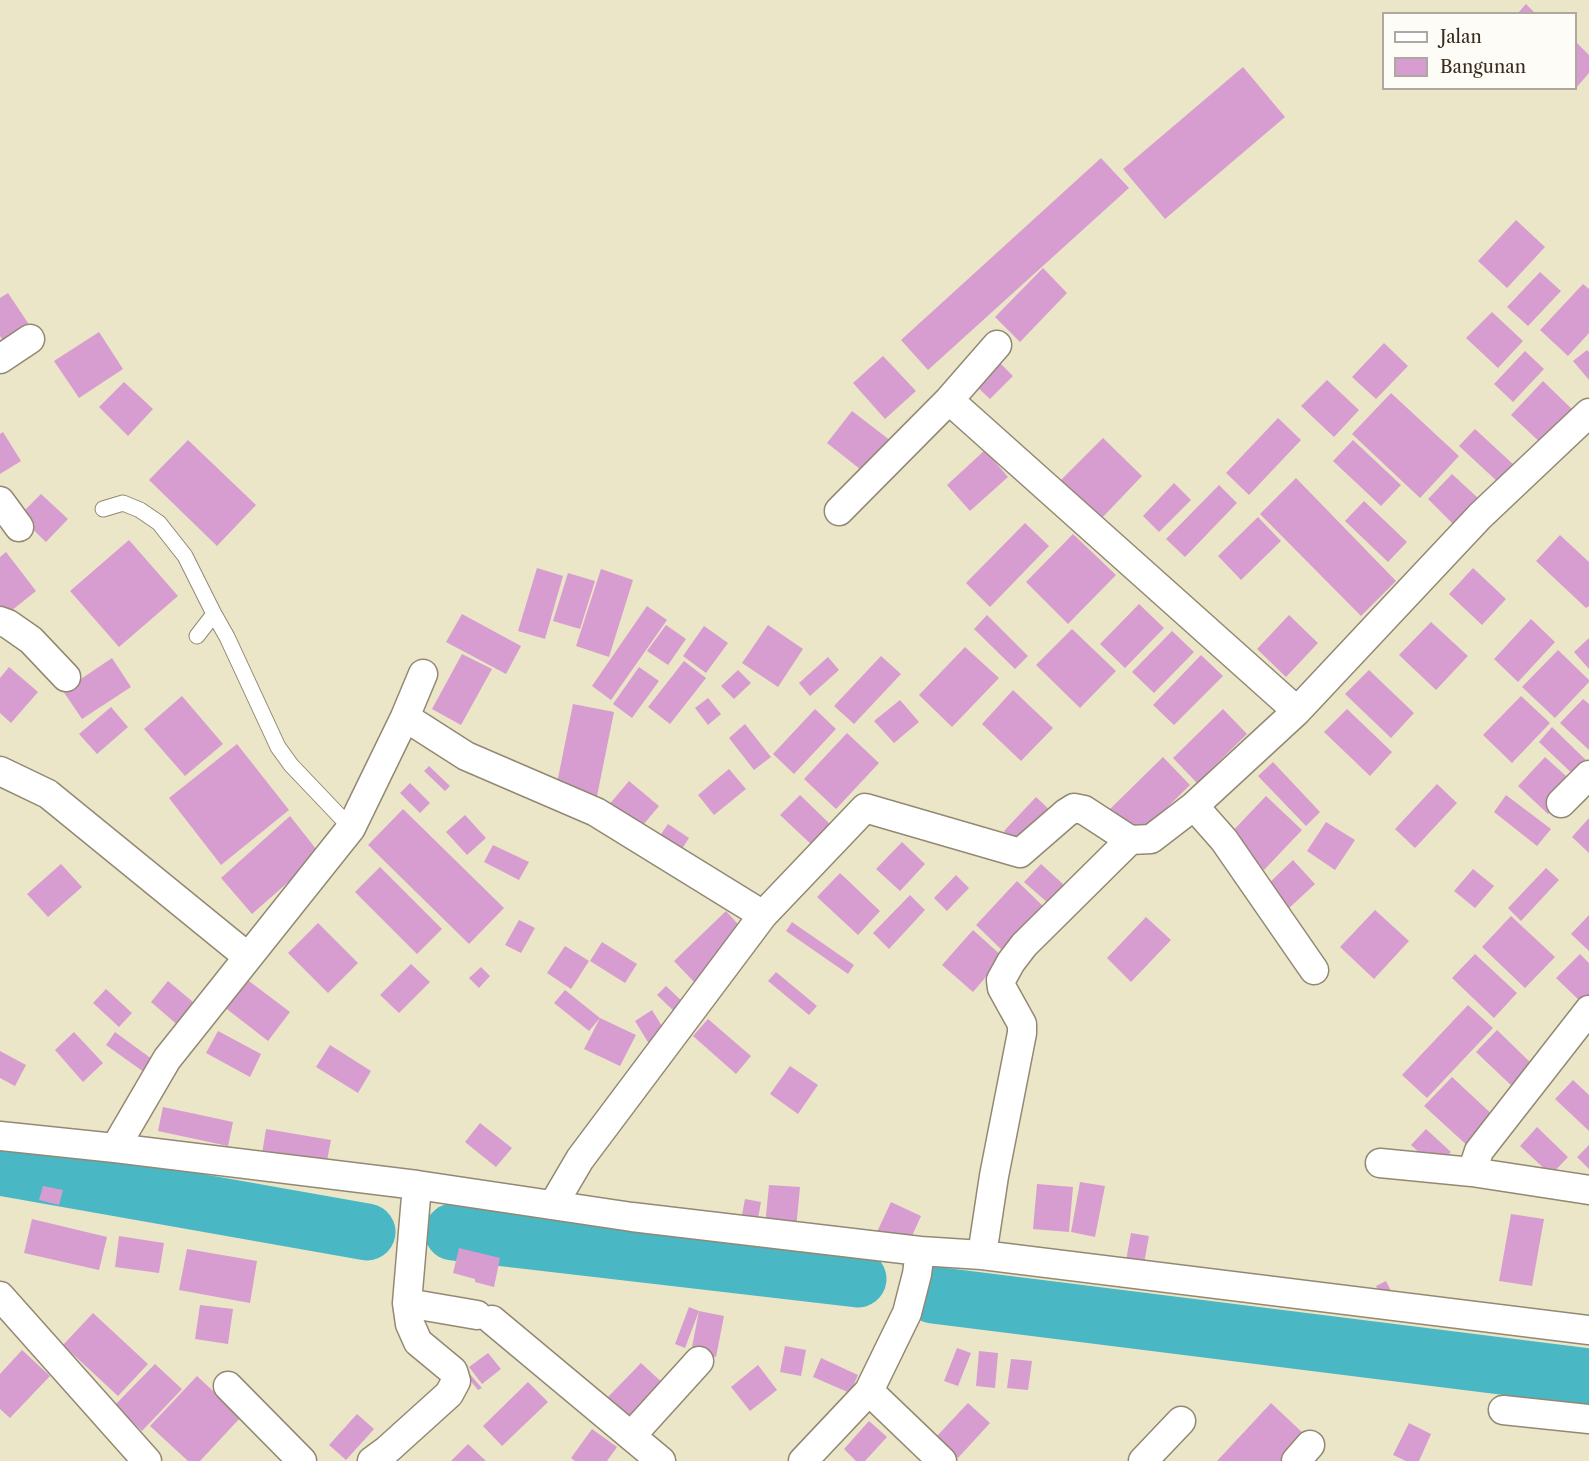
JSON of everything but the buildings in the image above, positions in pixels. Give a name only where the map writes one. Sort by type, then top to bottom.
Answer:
[{"type":"street","points":[[0,359],[30,339]]},
{"type":"street","points":[[839,511],[949,400],[997,345]]},
{"type":"street","points":[[949,400],[1297,711]]},
{"type":"street","points":[[554,1205],[580,1159],[763,915],[865,808],[1020,853],[1074,808],[1084,810],[1130,840],[1151,839],[1194,806],[1297,711],[1480,516],[1589,412]]},
{"type":"street","points":[[0,501],[19,527]]},
{"type":"street","points":[[0,621],[31,640],[66,677]]},
{"type":"street","points":[[115,1148],[167,1059],[351,828],[405,717],[423,674]]},
{"type":"street","points":[[405,717],[466,756],[596,812],[763,915]]},
{"type":"street","points":[[0,771],[48,794],[248,957]]},
{"type":"street","points":[[1561,803],[1589,775]]},
{"type":"street","points":[[1194,806],[1224,840],[1314,970]]},
{"type":"street","points":[[982,1255],[992,1189],[1022,1033],[1022,1024],[1002,988],[1001,980],[1024,945],[1130,840]]},
{"type":"street","points":[[1472,1172],[1479,1151],[1589,1010]]},
{"type":"street","points":[[0,1136],[115,1148],[416,1194],[554,1205],[919,1263],[982,1255],[1589,1330]]},
{"type":"street","points":[[1380,1163],[1472,1172],[1589,1190]]},
{"type":"street","points":[[372,1461],[449,1394],[456,1381],[453,1371],[418,1342],[410,1324],[407,1303],[416,1194]]},
{"type":"street","points":[[803,1461],[869,1391],[907,1313],[919,1263]]},
{"type":"street","points":[[0,1296],[147,1461]]},
{"type":"street","points":[[407,1303],[484,1317],[661,1461]]},
{"type":"street","points":[[631,1436],[699,1361]]},
{"type":"street","points":[[228,1386],[302,1461]]},
{"type":"street","points":[[869,1391],[942,1461]]},
{"type":"street","points":[[1503,1410],[1589,1419]]},
{"type":"street","points":[[1143,1461],[1181,1421]]},
{"type":"lane","points":[[103,509],[123,502],[159,523],[184,556],[227,637],[278,747],[291,765],[351,828]]},
{"type":"lane","points":[[197,636],[214,614]]},
{"type":"waterway","points":[[0,1167],[367,1232]]},
{"type":"waterway","points":[[453,1232],[858,1279]]},
{"type":"waterway","points":[[933,1295],[1589,1377]]}]
